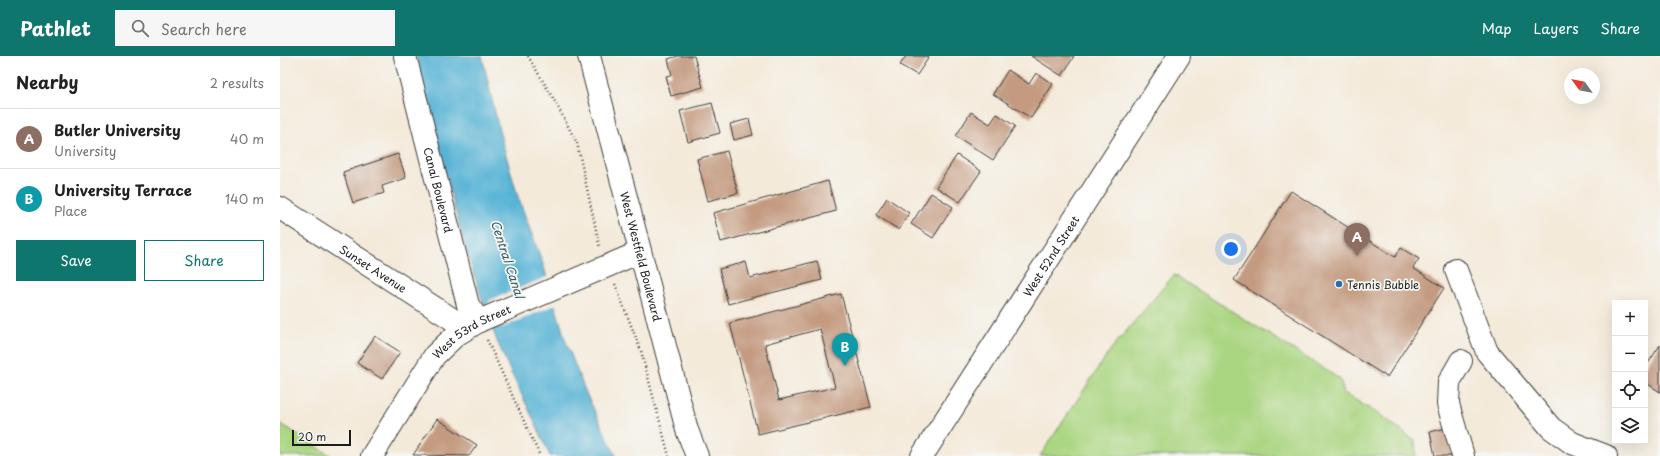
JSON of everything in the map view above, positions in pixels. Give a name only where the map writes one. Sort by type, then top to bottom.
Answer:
[{"type":"street","name":"Canal Boulevard","points":[[405,56],[472,324]]},
{"type":"street","name":"West Westfield Boulevard","points":[[589,56],[687,430],[697,456]]},
{"type":"street","name":"West 52nd Street","points":[[922,456],[1171,59]]},
{"type":"street","name":"Sunset Avenue","points":[[280,208],[472,324]]},
{"type":"street","name":"West 53rd Street","points":[[372,456],[435,355],[444,345],[472,324],[640,252]]},
{"type":"street","points":[[1456,270],[1487,352],[1551,428],[1572,443],[1606,456]]},
{"type":"street","points":[[1463,456],[1448,404],[1448,382],[1479,332]]},
{"type":"street","points":[[1461,362],[1487,352]]},
{"type":"path","points":[[528,56],[577,143],[598,243]]},
{"type":"path","points":[[620,299],[638,344],[670,456]]},
{"type":"path","points":[[472,324],[540,456]]},
{"type":"green space","points":[[1174,275],[1340,379],[1344,393],[1383,417],[1415,441],[1416,456],[1040,456],[1111,349]]},
{"type":"green space","points":[[280,423],[331,456],[280,456]]},
{"type":"water","name":"Central Canal","points":[[416,56],[482,56],[500,134],[518,197],[543,264],[566,342],[586,393],[616,456],[550,456],[503,356],[484,306],[452,200]]},
{"type":"pier","points":[[549,276],[557,304],[502,328],[490,324],[485,310],[490,300]]},
{"type":"building","points":[[678,56],[694,56],[703,87],[671,96],[666,76],[672,75],[668,59]]},
{"type":"building","points":[[906,56],[929,57],[917,75],[900,65]]},
{"type":"building","points":[[1031,56],[1074,56],[1062,76]]},
{"type":"building","points":[[1008,70],[1029,84],[1036,73],[1053,84],[1031,118],[993,94]]},
{"type":"building","points":[[712,103],[720,133],[688,142],[680,111]]},
{"type":"building","points":[[971,112],[990,124],[997,114],[1015,126],[993,160],[956,136]]},
{"type":"building","points":[[749,119],[753,135],[734,140],[730,124]]},
{"type":"building","points":[[727,151],[738,193],[708,201],[697,159]]},
{"type":"building","points":[[398,154],[406,178],[382,186],[384,193],[353,203],[343,172]]},
{"type":"building","points":[[957,155],[981,171],[960,202],[936,187]]},
{"type":"building","points":[[828,181],[836,211],[721,242],[713,213]]},
{"type":"building","name":"Tennis Bubble","points":[[1291,191],[1395,257],[1401,248],[1419,259],[1413,268],[1444,288],[1387,377],[1234,280]]},
{"type":"building","points":[[931,193],[953,207],[933,238],[911,224]]},
{"type":"building","points":[[887,198],[909,213],[899,230],[876,215]]},
{"type":"building","points":[[817,261],[822,280],[728,304],[719,269],[746,262],[750,278]]},
{"type":"building","points":[[841,294],[871,407],[758,434],[730,323]],"holes":[[[820,329],[835,387],[779,400],[765,344]]]},
{"type":"building","points":[[375,336],[400,352],[382,379],[357,363]]},
{"type":"building","points":[[1660,345],[1660,392],[1648,384],[1648,363]]},
{"type":"building","points":[[437,419],[477,445],[469,456],[413,455]]},
{"type":"building","points":[[1447,428],[1453,456],[1435,456],[1430,432]]},
{"type":"place","name":"Butler University","points":[[1357,256]]},
{"type":"place","name":"Tennis Bubble","points":[[1339,284]]},
{"type":"place","name":"University Terrace","points":[[845,366]]}]
